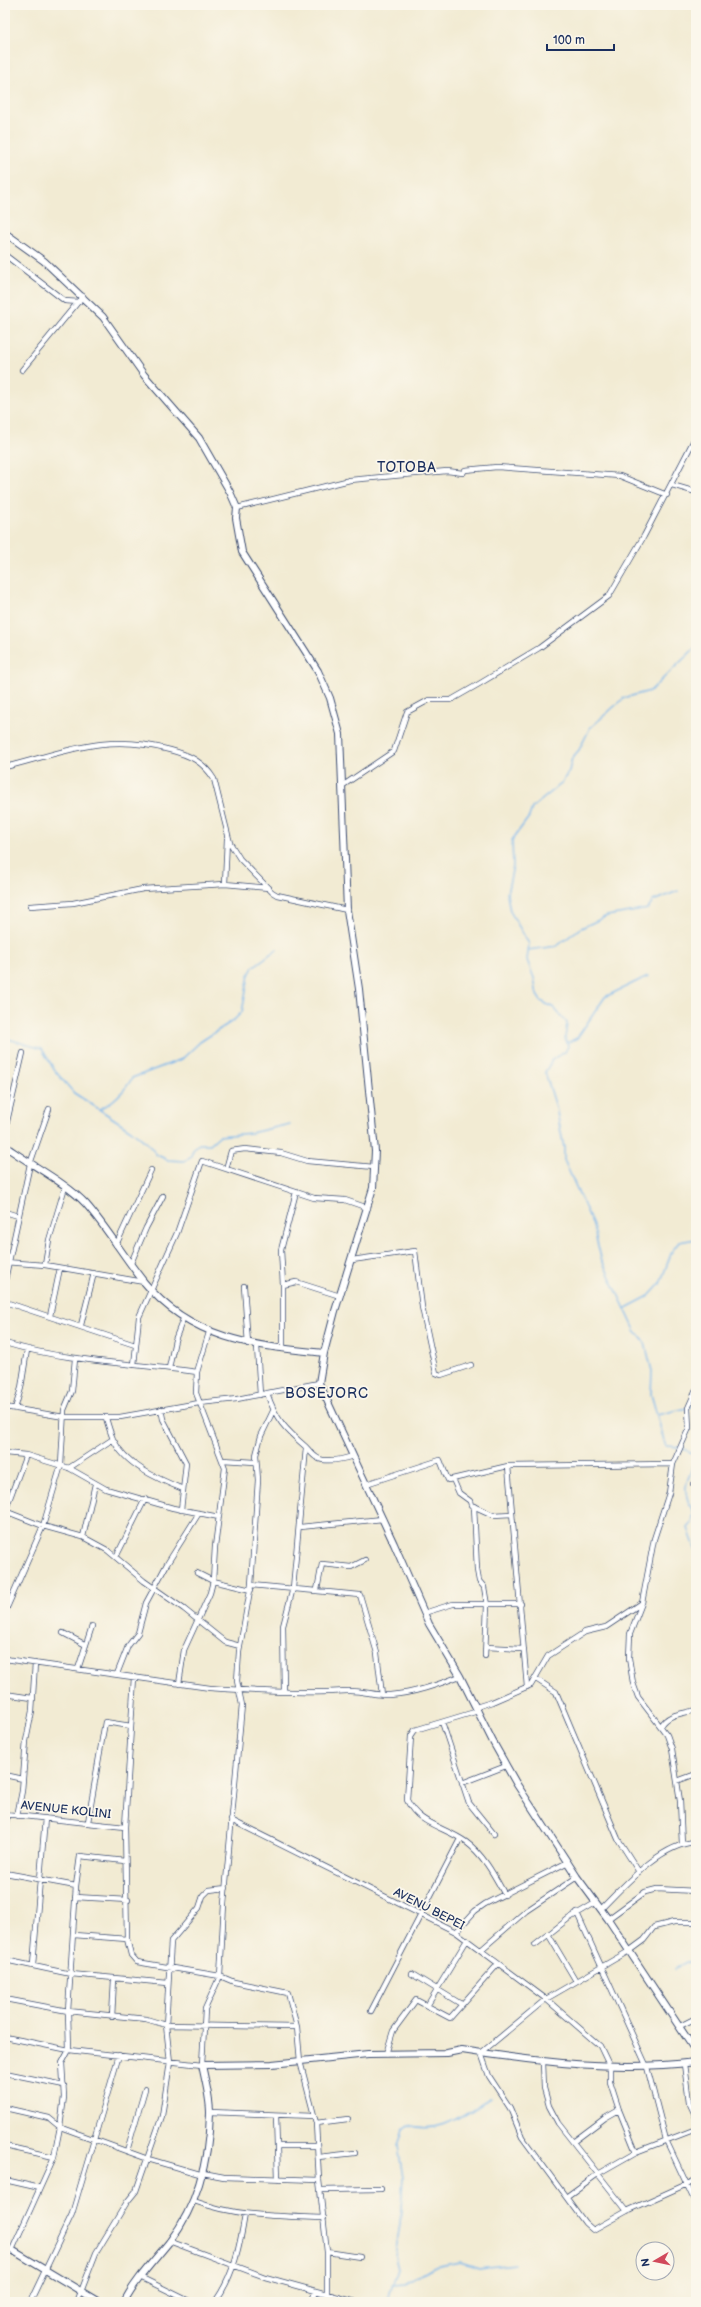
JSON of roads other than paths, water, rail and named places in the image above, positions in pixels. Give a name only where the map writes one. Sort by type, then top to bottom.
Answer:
[{"type":"street","points":[[5,233],[44,261],[83,296],[103,317],[144,375],[199,438],[230,492],[237,508],[236,518],[242,552],[318,671],[330,698],[340,734],[347,910],[359,989],[375,1151],[373,1188],[324,1353],[319,1383],[383,1519],[424,1613],[460,1676],[506,1766],[577,1877],[595,1904],[601,1909],[608,1919],[696,2052]]},
{"type":"street","points":[[5,255],[65,301],[79,302]]},
{"type":"street","points":[[22,370],[83,296]]},
{"type":"street","points":[[342,786],[394,751],[407,712],[429,700],[451,700],[479,684],[539,648],[577,622],[592,606],[599,604],[609,596],[667,495],[696,436]]},
{"type":"street","points":[[237,508],[350,480],[447,471],[462,473],[465,470],[497,468],[620,476],[667,495]]},
{"type":"street","points":[[672,485],[696,492]]},
{"type":"street","points":[[5,767],[94,743],[113,741],[153,745],[191,756],[209,771],[214,779],[227,835],[225,884]]},
{"type":"street","points":[[227,835],[240,858],[277,895],[347,910]]},
{"type":"street","points":[[30,906],[73,903],[143,889],[225,884],[269,888]]},
{"type":"street","points":[[5,1130],[23,1053]]},
{"type":"street","points":[[5,1280],[6,1262],[30,1164],[49,1109]]},
{"type":"street","points":[[5,1146],[86,1203],[144,1282],[183,1319],[248,1344],[324,1353]]},
{"type":"street","points":[[226,1169],[231,1151],[245,1149],[281,1153],[307,1162],[374,1167]]},
{"type":"street","points":[[134,1365],[138,1317],[177,1233],[202,1161],[314,1198],[345,1200],[368,1208]]},
{"type":"street","points":[[116,1245],[150,1170]]},
{"type":"street","points":[[45,1265],[49,1240],[65,1187]]},
{"type":"street","points":[[283,1349],[283,1284],[281,1250],[296,1192]]},
{"type":"street","points":[[131,1263],[146,1228],[163,1196]]},
{"type":"street","points":[[5,1212],[18,1216]]},
{"type":"street","points":[[352,1260],[415,1251],[422,1307],[436,1374],[441,1375],[472,1365]]},
{"type":"street","points":[[6,1262],[45,1265],[94,1273],[135,1282],[144,1282]]},
{"type":"street","points":[[50,1316],[60,1268]]},
{"type":"street","points":[[81,1325],[94,1273]]},
{"type":"street","points":[[283,1284],[296,1282],[340,1296]]},
{"type":"street","points":[[244,1286],[248,1344]]},
{"type":"street","points":[[5,1302],[81,1325],[135,1344]]},
{"type":"street","points":[[169,1368],[175,1340],[183,1319]]},
{"type":"street","points":[[179,1684],[184,1650],[210,1592],[213,1581],[225,1468],[196,1393],[197,1372],[210,1330]]},
{"type":"street","points":[[5,1343],[27,1350],[75,1359],[197,1372]]},
{"type":"street","points":[[257,1346],[260,1395]]},
{"type":"street","points":[[15,1409],[21,1388],[27,1350]]},
{"type":"street","points":[[5,1612],[42,1526],[61,1466],[64,1410],[72,1390],[75,1359]]},
{"type":"street","points":[[5,1407],[64,1417],[120,1417],[199,1403],[260,1395],[319,1383]]},
{"type":"street","points":[[682,1844],[677,1781],[672,1749],[667,1735],[638,1697],[633,1683],[630,1658],[630,1634],[642,1603],[654,1538],[668,1493],[673,1464],[689,1428],[688,1408],[696,1390]]},
{"type":"street","points":[[267,1393],[273,1411],[290,1435],[322,1460],[344,1459],[353,1456]]},
{"type":"street","points":[[161,1409],[163,1419],[186,1462],[181,1510]]},
{"type":"street","points":[[124,2302],[140,2277],[183,2223],[194,2201],[203,2174],[210,2112],[202,2065],[203,2027],[205,2009],[220,1976],[231,1820],[242,1704],[237,1681],[240,1646],[251,1587],[258,1480],[255,1462],[261,1436],[273,1411]]},
{"type":"street","points":[[106,1418],[113,1439],[124,1454],[141,1468],[183,1489]]},
{"type":"street","points":[[689,1428],[696,1426]]},
{"type":"street","points":[[69,1468],[113,1439]]},
{"type":"street","points":[[284,1692],[283,1626],[293,1588],[300,1527],[306,1448]]},
{"type":"street","points":[[5,1453],[26,1455],[69,1468],[95,1484],[145,1500],[181,1510],[219,1516]]},
{"type":"street","points":[[26,1455],[5,1511],[42,1526],[83,1537],[107,1550],[154,1589],[225,1642],[240,1646]]},
{"type":"street","points":[[223,1460],[255,1462]]},
{"type":"street","points":[[366,1484],[440,1460],[448,1480],[508,1466],[673,1464]]},
{"type":"street","points":[[508,1466],[527,1687]]},
{"type":"street","points":[[453,1479],[459,1493],[474,1506],[493,1515],[512,1514]]},
{"type":"street","points":[[83,1537],[95,1484]]},
{"type":"street","points":[[116,1557],[145,1500]]},
{"type":"street","points":[[474,1506],[477,1570],[479,1581],[484,1587],[487,1605],[485,1656]]},
{"type":"street","points":[[117,1674],[128,1646],[138,1633],[146,1603],[167,1564],[199,1513]]},
{"type":"street","points":[[300,1527],[383,1519]]},
{"type":"street","points":[[318,1590],[322,1564],[351,1567],[365,1560]]},
{"type":"street","points":[[197,1573],[213,1581],[251,1587],[293,1588],[360,1595],[377,1653],[382,1695]]},
{"type":"street","points":[[505,1895],[490,1868],[467,1842],[421,1818],[411,1808],[407,1800],[411,1736],[415,1730],[477,1709],[527,1687],[536,1679],[548,1656],[556,1650],[584,1632],[606,1626],[642,1603]]},
{"type":"street","points":[[424,1613],[453,1604],[521,1604]]},
{"type":"street","points":[[78,1669],[92,1626]]},
{"type":"street","points":[[63,1633],[86,1645]]},
{"type":"street","points":[[486,1647],[523,1649]]},
{"type":"street","points":[[5,1659],[179,1684],[240,1690],[284,1692],[331,1693],[359,1691],[382,1695],[428,1689],[460,1676]]},
{"type":"street","points":[[17,1816],[23,1779],[35,1663]]},
{"type":"street","points":[[134,1677],[134,1702],[131,1726],[125,1827],[125,1861],[128,1900],[127,1939],[131,1955],[137,1962],[220,1976],[234,1982],[288,1993],[297,2027],[300,2062],[316,2123],[319,2180],[322,2190],[327,2252],[327,2293]]},
{"type":"street","points":[[536,1679],[556,1692],[618,1838],[639,1872]]},
{"type":"street","points":[[5,1694],[32,1698]]},
{"type":"street","points":[[661,1726],[667,1719],[674,1715],[696,1710]]},
{"type":"street","points":[[88,1822],[105,1722],[131,1726]]},
{"type":"street","points":[[442,1722],[469,1803],[494,1834]]},
{"type":"street","points":[[462,1783],[506,1766]]},
{"type":"street","points":[[677,1781],[696,1774]]},
{"type":"street","points":[[5,1775],[23,1779]]},
{"type":"street","points":[[5,1832],[6,1814]]},
{"type":"street","name":"AVENUE KOLINI","points":[[6,1814],[125,1827]]},
{"type":"street","points":[[33,1965],[45,1818]]},
{"type":"street","name":"AVENU BEPEI","points":[[231,1820],[456,1932],[546,1999],[600,2046],[610,2067]]},
{"type":"street","points":[[370,2011],[460,1839]]},
{"type":"street","points":[[601,1909],[639,1872],[668,1850],[682,1844],[696,1842]]},
{"type":"street","points":[[12,2250],[54,2157],[60,2127],[64,2085],[62,2064],[69,2050],[68,2011],[74,1935],[75,1897],[80,1856],[125,1861]]},
{"type":"street","points":[[456,1932],[475,1911],[568,1862]]},
{"type":"street","points":[[5,1873],[76,1886]]},
{"type":"street","points":[[481,1950],[526,1910],[577,1877]]},
{"type":"street","points":[[77,2302],[96,2253],[127,2202],[136,2191],[162,2116],[170,2062],[166,2025],[169,1948],[173,1937],[199,1908],[203,1896],[209,1890],[226,1888]]},
{"type":"street","points":[[608,1919],[645,1892],[657,1888],[696,1891]]},
{"type":"street","points":[[75,1897],[128,1900]]},
{"type":"street","points":[[535,1945],[577,1913],[595,1904]]},
{"type":"street","points":[[577,1913],[603,1965],[647,2067],[666,2140],[696,2204]]},
{"type":"street","points":[[481,2053],[546,1999],[629,1951],[644,1940],[654,1927],[674,1922],[696,1922]]},
{"type":"street","points":[[548,1934],[576,1981]]},
{"type":"street","points":[[74,1935],[127,1939]]},
{"type":"street","points":[[428,2006],[467,1940]]},
{"type":"street","points":[[5,1960],[71,1974],[168,1983]]},
{"type":"street","points":[[386,2054],[393,2031],[416,2000],[450,2018],[498,1964]]},
{"type":"street","points":[[412,1974],[461,2004]]},
{"type":"street","points":[[112,2017],[114,1979]]},
{"type":"street","points":[[5,1998],[68,2011],[112,2017],[146,2019],[166,2025],[203,2027],[297,2027]]},
{"type":"street","points":[[680,2026],[696,2018]]},
{"type":"street","points":[[5,2037],[69,2050],[202,2065],[300,2062],[386,2054],[447,2053],[462,2050],[543,2062],[610,2067],[647,2067],[696,2062]]},
{"type":"street","points":[[481,2053],[489,2076],[510,2108],[522,2137],[585,2223],[593,2230],[627,2211],[688,2185],[696,2180]]},
{"type":"street","points":[[30,2302],[72,2214],[119,2055]]},
{"type":"street","points":[[543,2062],[544,2088],[548,2106],[558,2123],[599,2173],[627,2211]]},
{"type":"street","points":[[684,2064],[689,2102],[696,2117]]},
{"type":"street","points":[[610,2067],[610,2082],[619,2110],[636,2152]]},
{"type":"street","points":[[5,2072],[64,2085]]},
{"type":"street","points":[[127,2151],[145,2089]]},
{"type":"street","points":[[5,2108],[49,2118],[60,2127],[148,2159],[203,2174],[224,2177],[319,2180]]},
{"type":"street","points":[[574,2142],[605,2118],[619,2110]]},
{"type":"street","points":[[210,2112],[314,2116]]},
{"type":"street","points":[[276,2115],[278,2179]]},
{"type":"street","points":[[316,2123],[348,2119]]},
{"type":"street","points":[[566,2198],[599,2173],[636,2152],[696,2129]]},
{"type":"street","points":[[5,2146],[54,2157]]},
{"type":"street","points":[[278,2146],[317,2146]]},
{"type":"street","points":[[318,2157],[355,2153]]},
{"type":"street","points":[[5,2180],[40,2188]]},
{"type":"street","points":[[322,2190],[381,2189]]},
{"type":"street","points":[[194,2201],[220,2210],[245,2214],[324,2218]]},
{"type":"street","points":[[215,2302],[225,2287],[234,2265],[241,2242],[245,2214]]},
{"type":"street","points":[[170,2241],[265,2277],[356,2302]]},
{"type":"street","points":[[5,2251],[12,2250],[99,2302]]},
{"type":"street","points":[[327,2252],[360,2257]]},
{"type":"street","points":[[140,2277],[191,2302]]},
{"type":"street","points":[[311,2302],[316,2291]]},
{"type":"waterway","points":[[679,1447],[666,1446],[665,1444],[651,1394],[652,1371],[645,1343],[635,1330],[601,1258],[593,1225],[564,1160],[564,1148],[556,1107],[545,1072],[553,1059],[565,1052],[568,1046],[565,1038],[567,1023],[554,1008],[541,1001],[537,995],[534,978],[527,960],[529,944],[510,911],[507,894],[513,866],[512,840],[529,817],[532,808],[561,784],[569,771],[572,758],[579,750],[590,728],[624,698],[650,691],[696,647]]},
{"type":"waterway","points":[[528,950],[557,946],[579,929],[607,916],[648,909],[653,901],[678,891]]},
{"type":"waterway","points":[[100,1109],[118,1096],[132,1078],[182,1059],[200,1042],[234,1020],[242,1012],[249,975],[253,967],[277,949]]},
{"type":"waterway","points":[[567,1043],[577,1038],[605,997],[648,976]]},
{"type":"waterway","points":[[5,1038],[42,1049],[55,1071],[74,1093],[131,1130],[147,1143],[157,1155],[168,1160],[184,1161],[190,1158],[194,1148],[199,1144],[210,1144],[219,1136],[251,1133],[290,1124]]},
{"type":"waterway","points":[[626,1308],[649,1296],[660,1284],[672,1251],[679,1242],[696,1239]]},
{"type":"waterway","points":[[690,1407],[696,1405]]},
{"type":"waterway","points":[[657,1415],[687,1408]]},
{"type":"waterway","points":[[682,1448],[692,1453],[694,1457],[687,1483],[686,1494],[694,1514],[692,1523],[688,1528],[696,1551]]},
{"type":"waterway","points":[[675,1969],[696,1958]]},
{"type":"waterway","points":[[387,2302],[398,2269],[395,2257],[400,2223],[403,2178],[398,2146],[403,2129],[409,2125],[421,2128],[432,2128],[442,2125],[461,2116],[490,2098]]},
{"type":"waterway","points":[[392,2285],[404,2284],[434,2267],[460,2262],[479,2268],[514,2264]]},
{"type":"district","name":"TOTOBA","points":[[407,467]]},
{"type":"district","name":"BOSEJORC","points":[[327,1393]]}]
